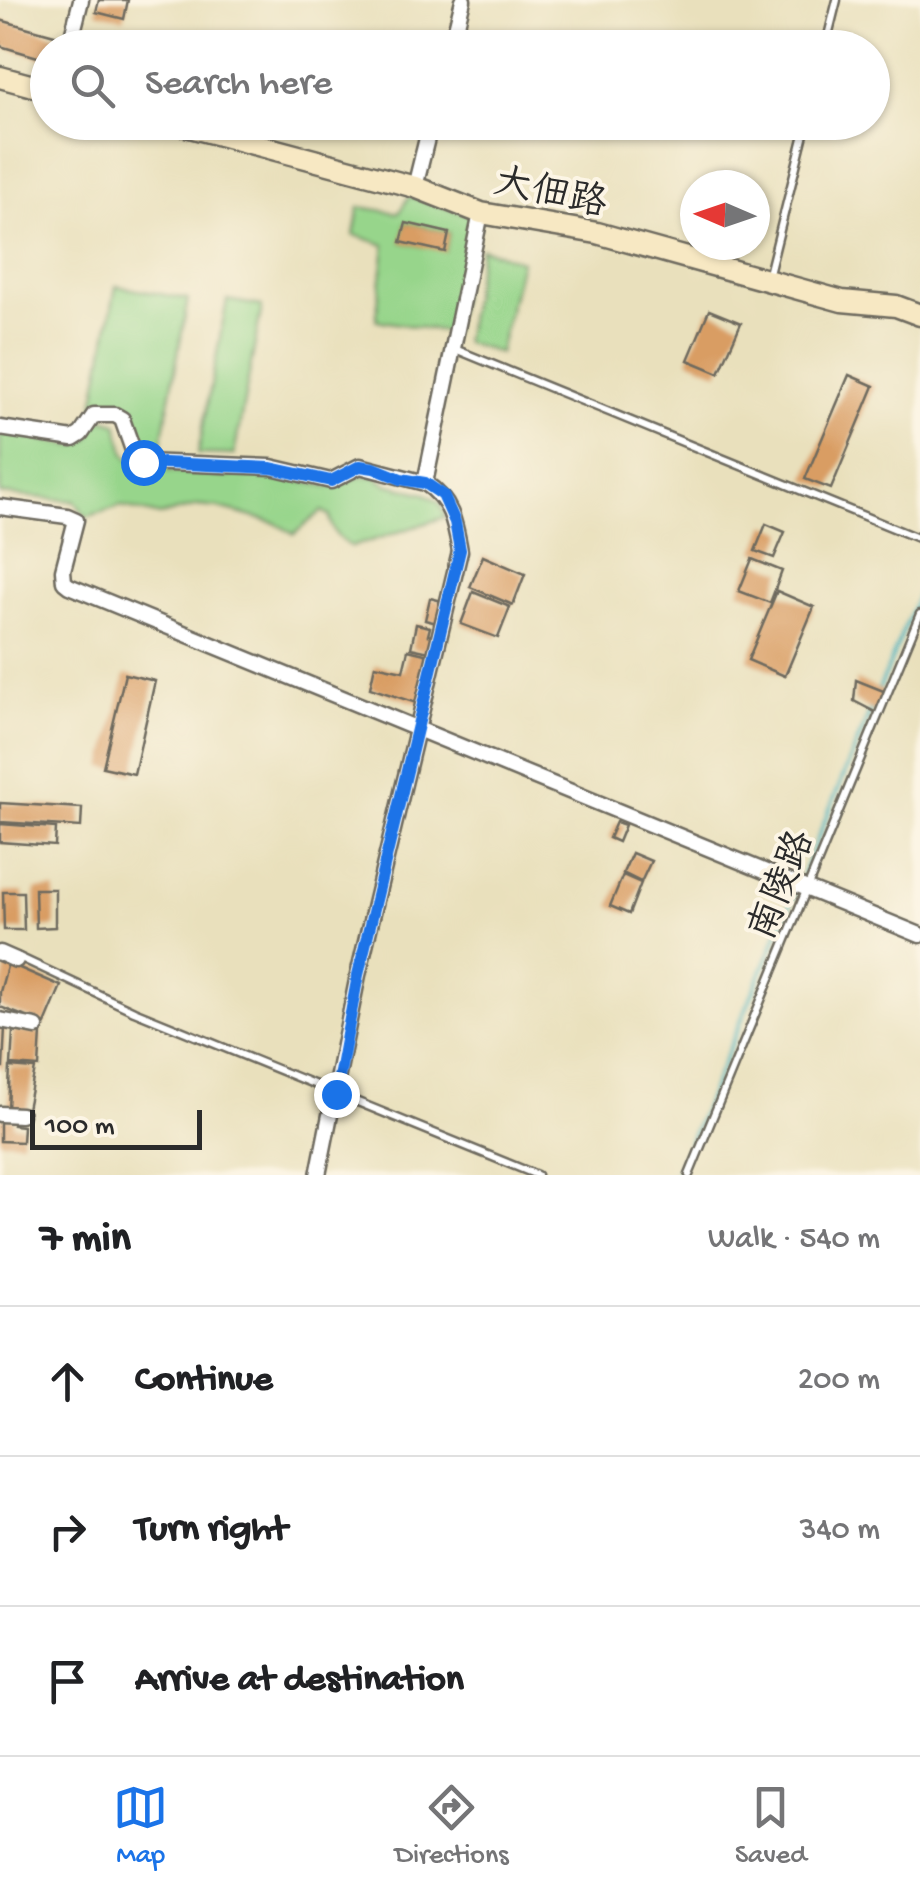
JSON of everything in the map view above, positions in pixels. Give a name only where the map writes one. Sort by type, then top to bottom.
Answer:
[{"type":"street","points":[[74,30],[81,0]]},
{"type":"street","points":[[455,30],[463,0]]},
{"type":"street","points":[[0,77],[30,85]]},
{"type":"street","name":"大佃路","points":[[239,140],[415,187],[481,213],[597,233],[842,301],[896,306],[920,315]]},
{"type":"street","points":[[415,187],[427,140]]},
{"type":"street","points":[[425,483],[481,213]]},
{"type":"street","points":[[0,428],[73,438],[94,415],[106,414],[122,419],[134,456],[143,462],[271,468],[331,481],[360,466],[425,483],[443,495],[455,522],[460,550],[358,975],[318,1175]]},
{"type":"street","points":[[0,508],[76,520],[63,570],[64,582],[69,586],[920,935]]},
{"type":"street","points":[[0,951],[16,960]]},
{"type":"street","points":[[0,1020],[36,1027]]},
{"type":"street","points":[[0,1114],[20,1115]]},
{"type":"lane","points":[[830,30],[837,0]]},
{"type":"lane","points":[[767,280],[802,140]]},
{"type":"lane","points":[[454,348],[920,539]]},
{"type":"lane","name":"南陵路","points":[[689,1175],[920,614]]},
{"type":"lane","points":[[0,951],[134,1011],[538,1175]]},
{"type":"green space","points":[[409,196],[476,217],[453,333],[376,320],[385,245],[354,235],[359,207],[399,213]],"holes":[[[406,223],[449,233],[445,251],[402,242]]]},
{"type":"green space","points":[[481,248],[521,261],[499,353],[464,342]]},
{"type":"green space","points":[[116,286],[188,299],[160,453],[145,451],[138,445],[137,425],[131,411],[94,405]]},
{"type":"green space","points":[[227,300],[262,306],[234,455],[198,454]]},
{"type":"green space","points":[[103,419],[117,423],[125,454],[137,467],[226,477],[247,472],[332,487],[358,477],[374,476],[386,484],[426,494],[440,503],[445,517],[352,547],[336,534],[330,516],[322,511],[294,534],[275,523],[219,508],[197,506],[160,516],[120,506],[86,517],[75,501],[0,494],[0,432],[75,446],[90,438],[93,426]]},
{"type":"building","points":[[99,0],[128,0],[124,19],[96,12]]},
{"type":"building","points":[[0,20],[36,30],[30,30],[30,55],[0,46]]},
{"type":"building","points":[[406,223],[449,233],[445,252],[401,242]]},
{"type":"building","points":[[709,310],[741,323],[719,373],[688,360]]},
{"type":"building","points":[[849,375],[874,386],[831,489],[805,479]]},
{"type":"building","points":[[766,524],[785,532],[774,558],[755,551]]},
{"type":"building","points":[[483,556],[525,574],[513,605],[470,587]]},
{"type":"building","points":[[752,559],[782,571],[770,603],[739,591]]},
{"type":"building","points":[[777,591],[814,607],[785,676],[748,660]]},
{"type":"building","points":[[473,592],[510,607],[498,638],[461,624]]},
{"type":"building","points":[[430,598],[446,602],[441,624],[425,620]]},
{"type":"building","points":[[416,624],[430,627],[428,635],[437,637],[434,653],[411,648]]},
{"type":"building","points":[[408,650],[433,656],[422,705],[370,688],[375,665],[403,671]]},
{"type":"building","points":[[125,674],[155,681],[134,774],[103,767]]},
{"type":"building","points":[[856,680],[886,692],[877,713],[854,701]]},
{"type":"building","points":[[0,803],[82,808],[81,827],[0,822]]},
{"type":"building","points":[[616,822],[625,825],[618,842],[609,838]]},
{"type":"building","points":[[0,824],[56,828],[55,846],[0,842]]},
{"type":"building","points":[[632,853],[651,861],[641,882],[623,873]]},
{"type":"building","points":[[623,875],[641,883],[629,914],[610,906]]},
{"type":"building","points":[[35,889],[55,889],[55,927],[36,928]]},
{"type":"building","points":[[3,892],[23,892],[24,930],[4,930]]},
{"type":"building","points":[[8,963],[61,986],[45,1024],[0,1007]]},
{"type":"building","points":[[0,1026],[5,1027],[3,1068],[0,1068]]},
{"type":"building","points":[[13,1031],[41,1033],[39,1067],[11,1065]]},
{"type":"building","points":[[10,1067],[35,1069],[27,1109],[8,1109]]},
{"type":"building","points":[[0,1118],[14,1118],[13,1125],[23,1126],[22,1142],[0,1141]]},
{"type":"waterway","points":[[878,692],[920,590]]},
{"type":"waterway","points":[[803,874],[873,705]]},
{"type":"waterway","points":[[676,1175],[795,893]]},
{"type":"route","points":[[143,462],[271,468],[331,481],[360,466],[374,468],[425,483],[443,495],[455,522],[460,550],[358,975],[336,1094]]}]
